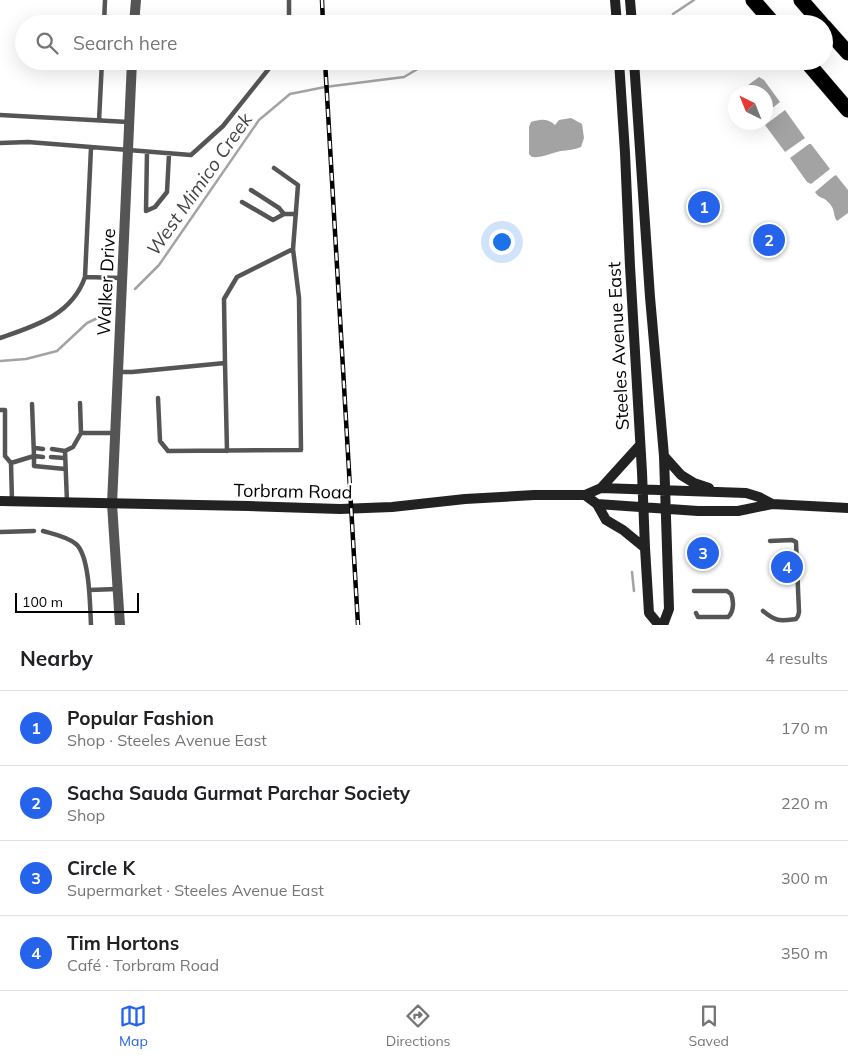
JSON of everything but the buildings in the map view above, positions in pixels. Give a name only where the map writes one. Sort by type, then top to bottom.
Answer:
[{"type":"highway","points":[[753,0],[766,15]]},
{"type":"highway","points":[[801,0],[814,15]]},
{"type":"highway","points":[[833,36],[848,53]]},
{"type":"highway","points":[[814,70],[848,110]]},
{"type":"main road","points":[[615,0],[616,15]]},
{"type":"main road","points":[[630,0],[631,15]]},
{"type":"main road","name":"Steeles Avenue East","points":[[620,70],[645,548],[650,613],[661,625],[669,609],[664,456],[650,297],[635,70]]},
{"type":"main road","points":[[601,488],[640,445]]},
{"type":"main road","points":[[664,456],[681,475],[694,483],[719,491]]},
{"type":"main road","name":"Torbram Road","points":[[0,501],[340,509],[524,495],[585,494],[601,488],[746,493],[772,504]]},
{"type":"main road","points":[[585,494],[597,504],[606,520],[623,530],[645,548]]},
{"type":"main road","name":"Torbram Road","points":[[597,504],[698,511],[738,511],[772,504],[848,508]]},
{"type":"street","points":[[135,15],[136,0]]},
{"type":"street","name":"Walker Drive","points":[[120,625],[112,504],[132,70]]},
{"type":"lane","points":[[104,15],[105,0]]},
{"type":"lane","points":[[289,0],[289,15]]},
{"type":"lane","points":[[99,121],[102,70]]},
{"type":"lane","points":[[0,144],[28,142],[191,155],[223,126],[268,70]]},
{"type":"lane","points":[[0,115],[129,122]]},
{"type":"lane","points":[[0,338],[41,323],[61,311],[75,298],[82,286],[85,277],[91,148]]},
{"type":"lane","points":[[147,152],[146,211],[155,208],[168,192],[169,154]]},
{"type":"lane","points":[[158,398],[160,441],[168,451],[301,450],[299,298],[293,250],[298,185],[274,168]]},
{"type":"lane","points":[[250,190],[279,208],[284,214]]},
{"type":"lane","points":[[242,202],[272,220],[284,214],[296,214]]},
{"type":"lane","points":[[227,451],[224,299],[237,277],[293,250]]},
{"type":"lane","points":[[85,277],[123,278]]},
{"type":"lane","points":[[118,372],[225,363]]},
{"type":"lane","points":[[52,450],[64,451],[73,447],[81,433],[80,403]]},
{"type":"lane","points":[[32,404],[35,448],[34,466],[65,469]]},
{"type":"lane","points":[[0,410],[5,410],[3,456],[11,463],[12,502]]},
{"type":"lane","points":[[81,433],[115,433]]},
{"type":"lane","points":[[35,448],[42,449]]},
{"type":"lane","points":[[64,451],[67,503]]},
{"type":"lane","points":[[11,463],[34,456],[43,456]]},
{"type":"lane","points":[[51,457],[64,458]]},
{"type":"lane","points":[[0,532],[34,531]]},
{"type":"lane","points":[[43,531],[70,541],[79,548],[85,560],[91,625]]},
{"type":"lane","points":[[763,611],[772,619],[780,621],[796,620],[799,612],[796,542],[792,540],[770,541]]},
{"type":"lane","points":[[89,590],[117,589]]},
{"type":"lane","points":[[694,591],[727,591],[732,597],[732,610],[728,617],[698,617],[696,613]]},
{"type":"shaded area","points":[[759,77],[768,85],[748,85]]},
{"type":"shaded area","points":[[773,92],[780,102],[773,108]]},
{"type":"shaded area","points":[[785,110],[805,138],[785,152],[769,130],[773,130],[773,119]]},
{"type":"shaded area","points":[[571,118],[582,124],[584,138],[581,147],[539,157],[532,157],[529,154],[529,127],[531,122],[544,120],[550,121],[555,125],[559,120]]},
{"type":"shaded area","points":[[811,144],[830,169],[811,184],[807,182],[790,158]]},
{"type":"shaded area","points":[[836,175],[848,190],[848,213],[837,221],[830,205],[815,192]]},
{"type":"waterway","name":"West Mimico Creek","points":[[673,14],[694,0]]},
{"type":"waterway","name":"West Mimico Creek","points":[[135,289],[159,265],[259,120],[290,94],[325,87],[404,77],[416,70]]},
{"type":"waterway","name":"West Mimico Creek","points":[[0,361],[26,359],[57,351],[87,323],[104,315]]},
{"type":"waterway","points":[[632,572],[634,591]]},
{"type":"railway","points":[[322,0],[323,15]]},
{"type":"railway","points":[[326,70],[358,625]]},
{"type":"place","name":"Popular Fashion","points":[[704,207]]},
{"type":"place","name":"Sacha Sauda Gurmat Parchar Society","points":[[769,240]]},
{"type":"place","name":"Circle K","points":[[703,553]]},
{"type":"place","name":"Tim Hortons","points":[[787,567]]}]
